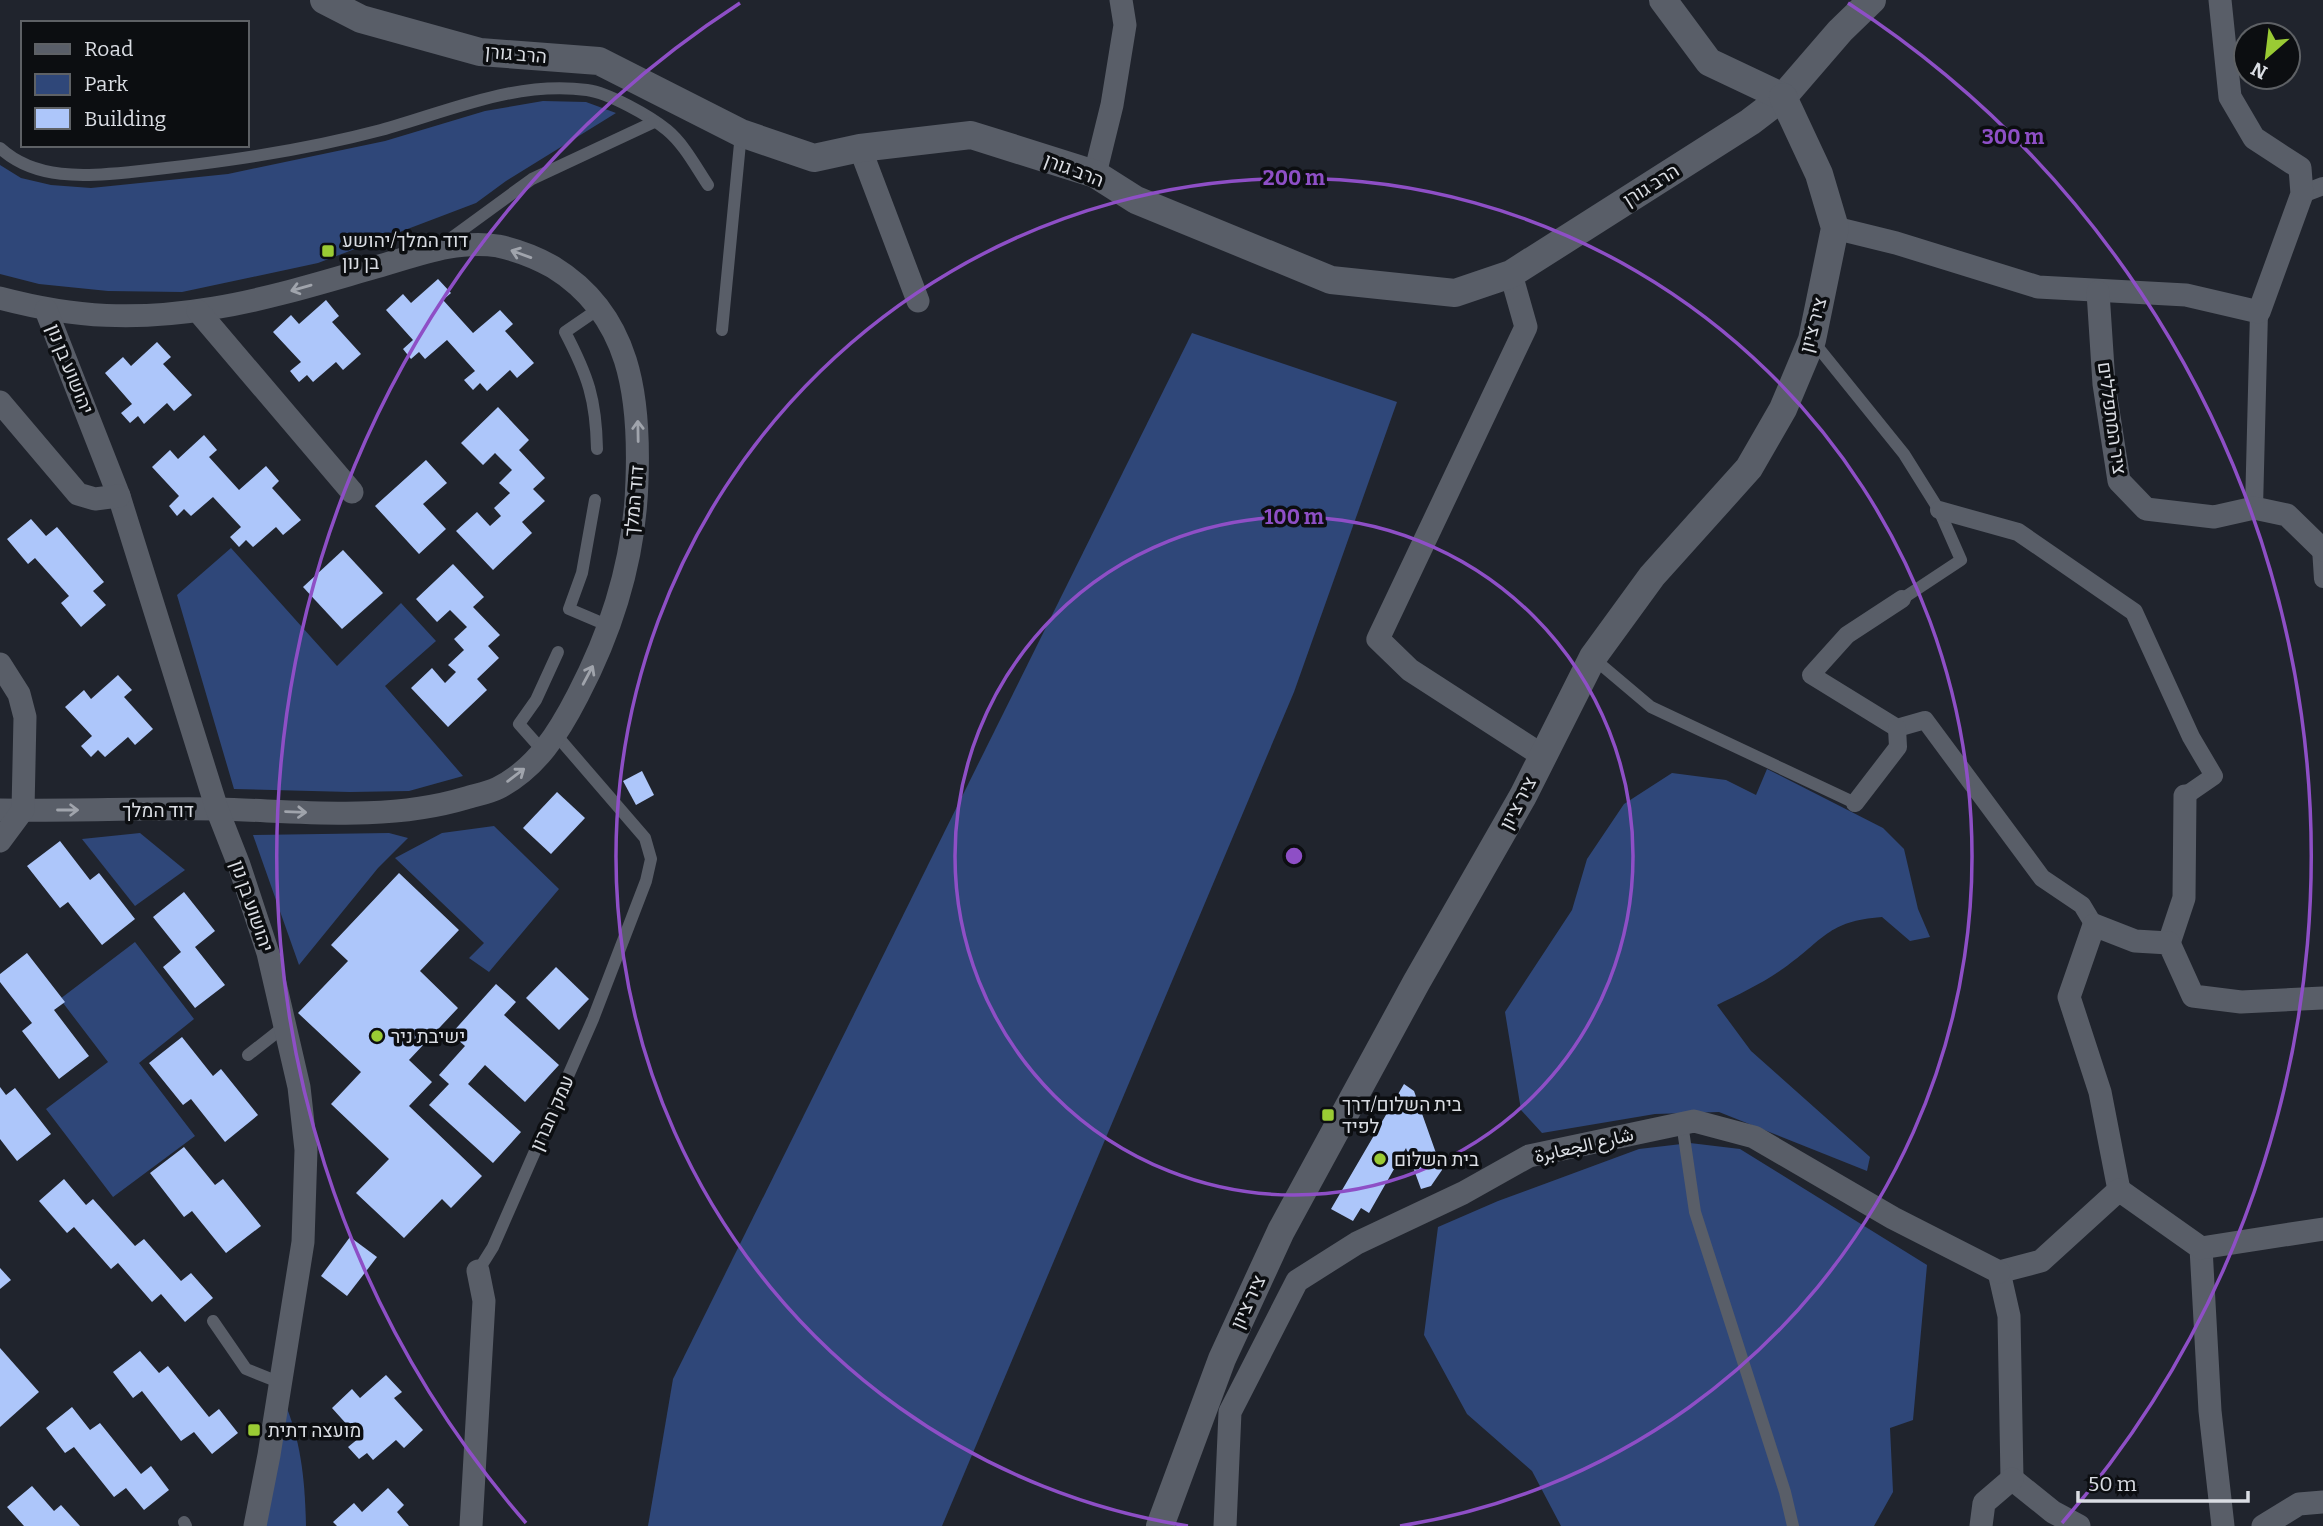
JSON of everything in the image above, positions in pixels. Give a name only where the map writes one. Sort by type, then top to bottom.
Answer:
[{"type":"street","name":"הרב גורן","points":[[324,0],[361,19],[481,52],[599,61],[741,132],[814,158],[860,148],[971,135],[1095,174],[1136,200],[1331,280],[1455,293],[1511,274],[1750,122],[1783,97],[1840,31],[1872,0]]},
{"type":"street","points":[[1095,174],[1112,104],[1125,25],[1121,0]]},
{"type":"street","points":[[1663,0],[1709,62],[1783,97]]},
{"type":"street","points":[[2220,0],[2231,97],[2254,138],[2300,168],[2313,190],[2259,312],[2254,508]]},
{"type":"street","name":"ציר ציון","points":[[1160,1526],[1222,1359],[1280,1231],[1416,983],[1523,796],[1593,657],[1652,576],[1749,468],[1783,409],[1812,340],[1835,228],[1819,174],[1783,97]]},
{"type":"street","points":[[860,148],[918,301]]},
{"type":"street","points":[[1835,228],[1896,243],[2038,287],[2186,295],[2259,312]]},
{"type":"street","name":"דוד המלך","points":[[0,298],[46,310],[135,318],[198,311],[290,291],[438,249],[467,245],[498,246],[553,267],[600,308],[617,335],[626,361],[635,393],[638,424],[637,499],[631,548],[599,656],[550,744],[535,760],[497,789],[418,809],[335,813],[0,810]]},
{"type":"street","points":[[1511,274],[1526,327],[1378,639],[1410,670],[1543,756]]},
{"type":"street","name":"ציר המתפללים","points":[[2098,292],[2105,384],[2119,481],[2146,509],[2214,517],[2254,508],[2287,515],[2322,549]]},
{"type":"street","name":"יהושוע בן נון","points":[[46,310],[119,496],[217,810],[239,865],[268,953],[299,1087],[306,1150],[303,1241],[255,1526]]},
{"type":"street","points":[[198,311],[352,492]]},
{"type":"street","points":[[0,402],[78,495],[95,499],[119,496]]},
{"type":"street","points":[[1939,510],[2018,532],[2134,612],[2191,737],[2214,776],[2185,796],[2184,898],[2169,943],[2193,996],[2241,1002],[2323,999]]},
{"type":"street","points":[[2322,549],[2323,579]]},
{"type":"street","points":[[1902,598],[1847,635],[1811,676],[1897,728],[1925,720],[2042,878],[2082,905],[2094,925],[2135,941],[2169,943]]},
{"type":"street","points":[[0,664],[19,694],[25,717],[23,810],[0,841]]},
{"type":"street","points":[[1855,803],[1898,747],[1897,728]]},
{"type":"street","points":[[2094,925],[2069,997],[2100,1092],[2119,1189],[2201,1248],[2323,1228]]},
{"type":"street","name":"شارع الجعابرة","points":[[1225,1526],[1230,1412],[1297,1281],[1357,1243],[1463,1193],[1529,1157],[1694,1121],[1754,1137],[1892,1217],[1999,1272]]},
{"type":"street","points":[[2012,1479],[2009,1315],[1999,1272],[2041,1261],[2119,1189]]},
{"type":"street","points":[[2201,1248],[2210,1411],[2223,1526]]},
{"type":"street","name":"עמק חברון","points":[[471,1526],[484,1301],[478,1271]]},
{"type":"street","points":[[1982,1526],[1984,1503],[2012,1479]]},
{"type":"street","points":[[2012,1479],[2053,1511],[2079,1526]]},
{"type":"street","points":[[2263,1526],[2299,1504],[2323,1502]]},
{"type":"lane","points":[[0,148],[26,166],[53,173],[90,176],[227,162],[381,130],[482,99],[542,89],[588,90],[621,102],[667,130],[708,185]]},
{"type":"lane","points":[[438,249],[533,179],[654,122]]},
{"type":"lane","points":[[722,330],[741,132]]},
{"type":"lane","points":[[597,449],[596,413],[589,382],[565,332],[600,308]]},
{"type":"lane","points":[[1812,340],[1904,454],[1939,510],[1961,559],[1902,598]]},
{"type":"lane","points":[[595,500],[586,555],[569,609],[609,626]]},
{"type":"lane","name":"עמק חברון","points":[[478,1271],[493,1247],[593,1019],[646,881],[651,859],[645,838],[550,744],[519,724],[536,700],[558,652]]},
{"type":"lane","points":[[1593,657],[1651,707],[1855,803]]},
{"type":"lane","points":[[248,1055],[285,1026]]},
{"type":"lane","points":[[1682,1123],[1695,1212],[1785,1492],[1793,1526]]},
{"type":"lane","points":[[213,1321],[246,1369],[281,1383]]},
{"type":"green space","points":[[543,101],[586,102],[616,113],[506,181],[476,203],[318,263],[182,292],[108,291],[39,284],[0,274],[0,165],[21,178],[51,185],[91,188],[228,174],[385,141],[485,111]]},
{"type":"green space","points":[[1192,333],[1397,402],[1294,692],[942,1526],[648,1526],[673,1379]]},
{"type":"green space","points":[[231,548],[337,666],[401,603],[436,641],[385,686],[463,776],[409,791],[234,789],[177,595]]},
{"type":"green space","points":[[1767,769],[1883,828],[1904,849],[1918,909],[1930,937],[1910,941],[1882,917],[1849,923],[1827,934],[1768,979],[1717,1005],[1751,1051],[1870,1157],[1867,1171],[1719,1112],[1655,1114],[1542,1133],[1521,1110],[1505,1012],[1572,910],[1587,859],[1624,804],[1672,773],[1726,780],[1756,795]]},
{"type":"green space","points":[[494,826],[559,889],[489,972],[469,958],[484,943],[395,858],[442,833]]},
{"type":"green space","points":[[140,833],[185,870],[135,906],[82,839]]},
{"type":"green space","points":[[389,833],[408,838],[378,868],[299,965],[253,835]]},
{"type":"green space","points":[[135,942],[194,1019],[139,1063],[195,1136],[113,1197],[46,1109],[108,1062],[60,999]]},
{"type":"green space","points":[[1690,1143],[1740,1149],[1927,1265],[1913,1420],[1890,1428],[1893,1492],[1874,1526],[1561,1526],[1532,1471],[1467,1414],[1424,1335],[1438,1227],[1498,1201],[1639,1149]]},
{"type":"green space","points":[[286,1406],[302,1465],[306,1526],[265,1526]]},
{"type":"building","points":[[438,279],[451,293],[443,300],[473,333],[500,310],[513,324],[505,331],[534,363],[517,378],[510,370],[487,391],[480,383],[473,390],[464,380],[475,371],[447,340],[425,359],[419,352],[411,359],[403,349],[413,340],[386,310],[403,294],[411,303]]},
{"type":"building","points":[[326,300],[339,316],[332,322],[361,354],[343,370],[336,362],[313,382],[307,375],[299,382],[290,371],[301,362],[273,332],[291,315],[299,324]]},
{"type":"building","points":[[157,342],[171,357],[163,364],[192,395],[174,411],[167,403],[144,424],[138,416],[130,423],[121,413],[132,404],[105,373],[123,357],[131,366]]},
{"type":"building","points":[[498,407],[529,440],[519,450],[545,478],[533,489],[545,501],[522,522],[532,533],[493,570],[456,531],[477,512],[490,526],[501,516],[494,508],[510,493],[499,483],[512,470],[495,453],[483,465],[461,443]]},
{"type":"building","points":[[204,435],[217,450],[209,457],[239,490],[266,466],[279,481],[272,488],[301,520],[283,535],[276,527],[253,547],[246,540],[239,547],[230,537],[241,527],[213,497],[191,516],[184,509],[177,516],[169,506],[179,496],[152,467],[170,450],[178,459]]},
{"type":"building","points":[[426,460],[447,483],[423,504],[446,529],[419,554],[375,506]]},
{"type":"building","points":[[31,519],[46,536],[57,527],[104,582],[93,591],[106,605],[81,627],[61,603],[69,596],[35,558],[28,564],[7,539]]},
{"type":"building","points":[[343,550],[383,593],[342,629],[303,587]]},
{"type":"building","points":[[453,564],[484,597],[473,607],[500,635],[488,646],[499,658],[477,679],[487,690],[448,727],[411,688],[432,668],[445,683],[456,672],[448,665],[464,650],[454,639],[467,627],[450,610],[437,622],[416,599]]},
{"type":"building","points":[[118,675],[132,690],[124,697],[153,729],[135,745],[128,737],[105,757],[98,750],[91,757],[81,746],[92,736],[65,707],[84,690],[91,699]]},
{"type":"building","points":[[642,771],[654,795],[636,805],[623,781]]},
{"type":"building","points":[[557,792],[585,818],[551,854],[523,828]]},
{"type":"building","points":[[60,841],[90,880],[99,873],[135,919],[102,945],[68,902],[60,908],[27,866]]},
{"type":"building","name":"ישיבת ניר","points":[[399,873],[459,930],[420,971],[458,1008],[409,1060],[432,1082],[409,1106],[482,1176],[451,1208],[442,1199],[404,1238],[356,1193],[389,1159],[331,1104],[361,1072],[298,1013],[348,961],[331,945]]},
{"type":"building","points":[[184,892],[215,931],[195,947],[225,985],[195,1008],[163,967],[181,952],[153,917]]},
{"type":"building","points":[[27,953],[65,1002],[54,1010],[89,1056],[59,1079],[22,1031],[32,1023],[0,982],[0,974]]},
{"type":"building","points":[[556,967],[589,999],[559,1030],[526,998]]},
{"type":"building","points":[[496,984],[516,1002],[504,1015],[559,1065],[525,1102],[485,1065],[468,1084],[521,1132],[493,1163],[429,1105],[449,1084],[439,1075],[465,1046],[451,1034]]},
{"type":"building","points":[[182,1037],[213,1076],[221,1069],[258,1115],[225,1142],[191,1099],[183,1105],[149,1063]]},
{"type":"building","name":"בית השלום","points":[[1404,1084],[1414,1091],[1442,1170],[1431,1186],[1421,1189],[1406,1148],[1369,1213],[1361,1208],[1353,1221],[1331,1209]]},
{"type":"building","points":[[0,1087],[6,1095],[15,1088],[51,1134],[17,1161],[0,1139]]},
{"type":"building","points":[[184,1147],[215,1185],[223,1179],[261,1226],[226,1253],[192,1211],[184,1217],[150,1173]]},
{"type":"building","points":[[64,1179],[86,1205],[93,1199],[135,1246],[144,1239],[181,1281],[191,1273],[213,1298],[185,1322],[161,1294],[152,1302],[118,1263],[111,1269],[74,1227],[67,1233],[39,1201]]},
{"type":"building","points":[[350,1237],[377,1257],[347,1296],[321,1276]]},
{"type":"building","points":[[0,1268],[11,1280],[0,1289]]},
{"type":"building","points":[[0,1348],[39,1392],[0,1427]]},
{"type":"building","points":[[140,1351],[159,1373],[168,1366],[209,1417],[219,1409],[238,1433],[212,1454],[194,1432],[181,1441],[142,1391],[133,1398],[113,1372]]},
{"type":"building","points":[[386,1375],[402,1392],[394,1398],[423,1430],[404,1448],[396,1440],[373,1460],[367,1453],[359,1459],[348,1447],[359,1438],[332,1408],[352,1389],[360,1398]]},
{"type":"building","points":[[72,1407],[90,1430],[100,1423],[141,1474],[151,1466],[169,1490],[144,1510],[126,1488],[114,1497],[74,1447],[65,1453],[46,1428]]},
{"type":"building","points":[[32,1486],[54,1511],[61,1505],[80,1526],[24,1526],[7,1507]]},
{"type":"building","points":[[388,1488],[404,1505],[397,1512],[409,1526],[337,1526],[333,1522],[354,1503],[362,1512]]},
{"type":"place","name":"דוד המלך/יהושע בן נון","points":[[328,251]]},
{"type":"place","name":"ישיבת ניר","points":[[377,1036]]},
{"type":"place","name":"בית השלום/דרך לפיד","points":[[1328,1115]]},
{"type":"place","name":"בית השלום","points":[[1380,1159]]},
{"type":"place","name":"מועצה דתית","points":[[254,1430]]}]
